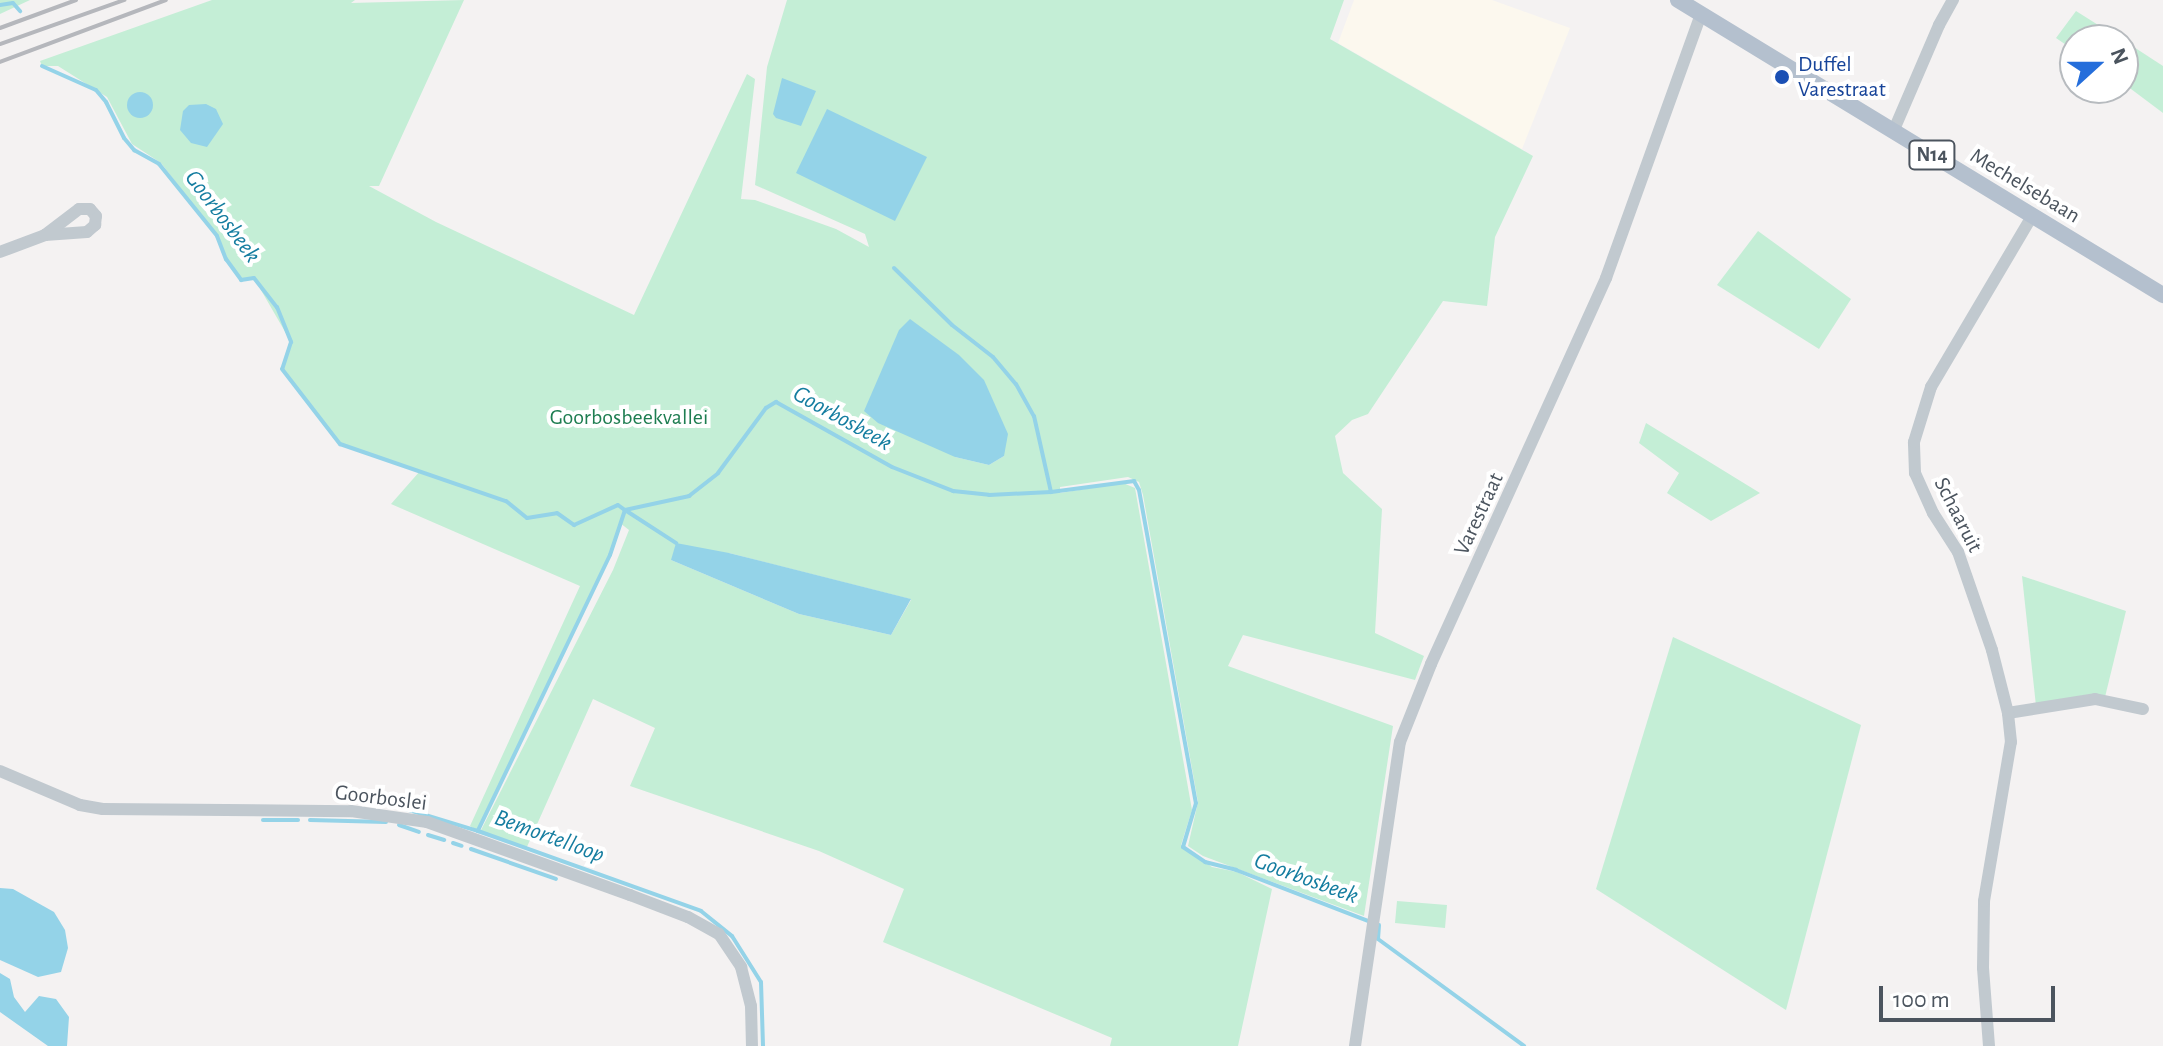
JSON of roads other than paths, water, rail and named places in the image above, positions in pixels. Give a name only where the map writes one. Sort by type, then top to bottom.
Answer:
[{"type":"main road","name":"N14","points":[[1678,0],[1701,14]]},
{"type":"main road","name":"Mechelsebaan","points":[[1701,14],[2163,295]]},
{"type":"street","points":[[1893,132],[1939,25],[1953,0]]},
{"type":"street","name":"Varestraat","points":[[1355,1046],[1400,742],[1431,664],[1606,278],[1701,14]]},
{"type":"street","name":"Schaaruit","points":[[1989,1046],[1983,968],[1984,901],[2011,742],[2008,713],[1992,650],[1958,552],[1933,513],[1915,473],[1914,442],[1919,415],[1931,387],[2032,216]]},
{"type":"street","points":[[0,252],[45,235]]},
{"type":"street","points":[[2008,713],[2095,699],[2143,709]]},
{"type":"street","name":"Goorboslei","points":[[0,771],[80,805],[103,809],[351,811],[427,822],[630,895],[688,917],[719,934],[741,967],[751,1006],[752,1046]]},
{"type":"water","points":[[782,78],[816,91],[801,126],[776,118],[773,114]]},
{"type":"water","points":[[140,92],[149,96],[153,105],[149,114],[140,118],[131,114],[127,105],[131,96]]},
{"type":"water","points":[[206,104],[216,109],[223,124],[207,147],[191,143],[180,130],[183,111],[189,105]]},
{"type":"water","points":[[827,109],[927,157],[895,221],[796,173]]},
{"type":"water","points":[[910,319],[959,355],[984,380],[1008,434],[1004,456],[989,465],[955,457],[878,423],[864,411],[899,330]]},
{"type":"water","points":[[676,543],[729,553],[911,599],[891,635],[799,614],[671,560]]},
{"type":"water","points":[[0,888],[13,889],[54,912],[65,930],[68,948],[61,972],[38,977],[0,960]]},
{"type":"water","points":[[0,973],[10,979],[14,997],[25,1012],[39,996],[56,999],[69,1017],[67,1046],[48,1046],[0,1012]]},
{"type":"waterway","name":"Goorbosbeek","points":[[0,5],[13,3],[20,11]]},
{"type":"waterway","name":"Goorbosbeek","points":[[42,66],[96,90],[106,102],[124,138],[134,150],[159,164],[217,236],[226,259],[241,280],[254,278],[277,307],[291,342],[282,369],[340,444],[506,501],[527,518],[557,513],[574,525],[618,505],[625,510],[689,496],[718,473],[766,408],[776,402],[892,467],[953,491],[989,495],[1051,492],[1134,481],[1139,490],[1196,803],[1183,847],[1205,862],[1236,870],[1368,921]]},
{"type":"waterway","points":[[894,268],[952,325],[993,357],[1016,384],[1034,416],[1051,492]]},
{"type":"waterway","name":"Bemortelloop","points":[[625,510],[610,555],[478,831],[701,911],[732,936],[761,982],[763,1046]]},
{"type":"waterway","points":[[625,510],[676,543]]},
{"type":"waterway","points":[[399,807],[478,831]]},
{"type":"waterway","points":[[263,820],[298,820]]},
{"type":"waterway","points":[[310,820],[386,822]]},
{"type":"waterway","points":[[399,825],[419,832]]},
{"type":"waterway","points":[[428,835],[444,840]]},
{"type":"waterway","points":[[453,843],[462,846]]},
{"type":"waterway","points":[[471,849],[556,879]]},
{"type":"waterway","name":"Goorbosbeek","points":[[1379,925],[1378,939],[1524,1046]]},
{"type":"railway","points":[[0,28],[76,0]]},
{"type":"railway","points":[[0,44],[124,0]]},
{"type":"railway","points":[[0,62],[166,0]]},
{"type":"place","name":"Duffel Varestraat","points":[[1782,77]]},
{"type":"park label","name":"Goorbosbeekvallei","points":[[629,418]]}]
